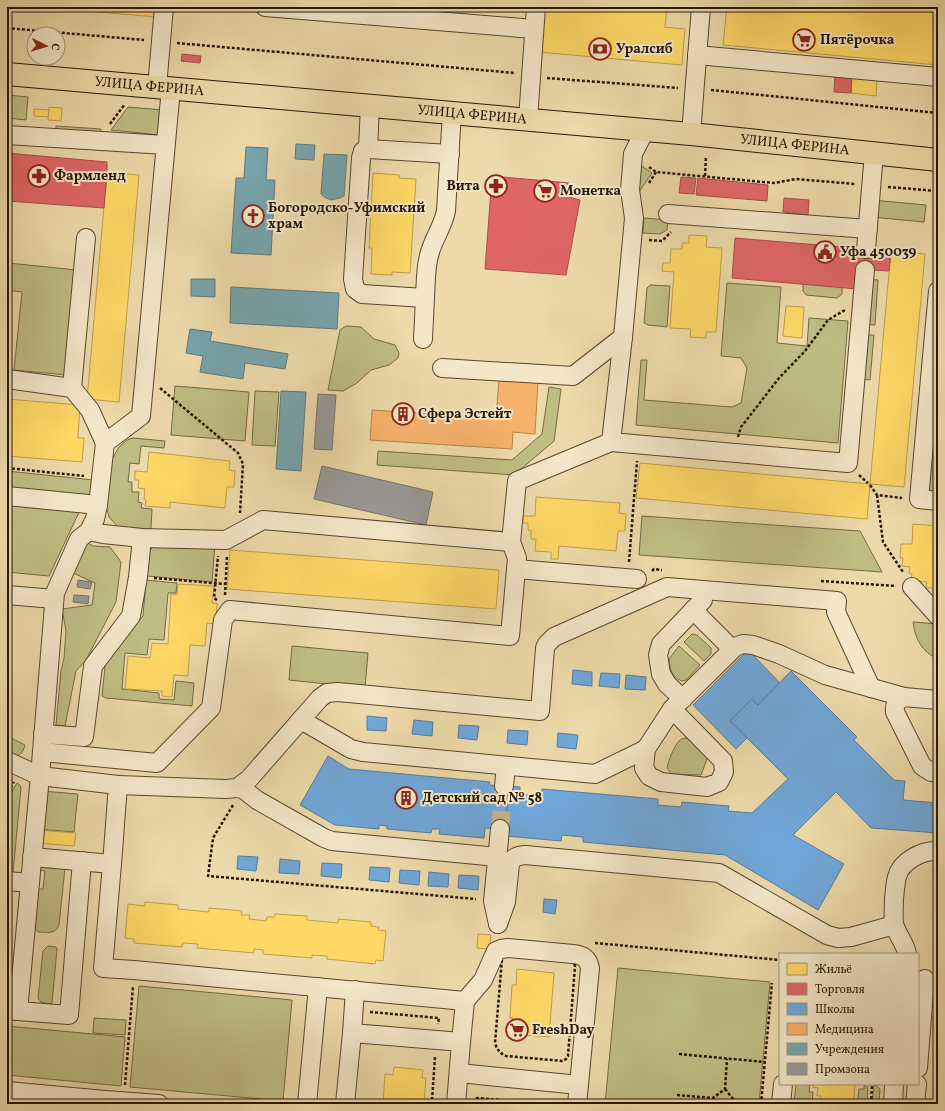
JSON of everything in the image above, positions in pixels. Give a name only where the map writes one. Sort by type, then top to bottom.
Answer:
[{"type":"main road","name":"УЛИЦА ФЕРИНА","points":[[7,74],[691,134],[938,160]]},
{"type":"lane","points":[[105,442],[141,416],[165,145],[164,87],[161,42],[164,7]]},
{"type":"lane","points":[[265,7],[534,29]]},
{"type":"lane","points":[[528,119],[536,7]]},
{"type":"lane","points":[[691,134],[701,7]]},
{"type":"lane","points":[[697,56],[938,77]]},
{"type":"lane","points":[[368,149],[370,105]]},
{"type":"lane","points":[[422,339],[428,258],[446,212],[452,112]]},
{"type":"lane","points":[[611,442],[624,337],[634,218],[630,190],[633,154],[645,130]]},
{"type":"lane","points":[[7,135],[165,145]]},
{"type":"lane","points":[[425,298],[362,294],[355,289],[353,285],[360,158],[363,151],[368,149],[450,154]]},
{"type":"lane","points":[[866,249],[874,153]]},
{"type":"lane","points":[[668,214],[868,229]]},
{"type":"lane","points":[[72,388],[86,238]]},
{"type":"lane","points":[[42,743],[157,763],[211,708],[223,620],[230,610],[510,636],[517,558],[511,542],[517,481],[611,442],[848,463],[864,270]]},
{"type":"lane","points":[[938,291],[919,499],[938,501]]},
{"type":"lane","points":[[442,368],[573,376],[624,337]]},
{"type":"lane","points":[[7,379],[72,388],[90,410],[105,442],[96,519],[89,531],[78,539],[55,593],[54,599],[30,883],[13,1010],[68,1015],[82,861]]},
{"type":"lane","points":[[7,496],[98,505]]},
{"type":"lane","points":[[89,531],[103,534],[223,547],[226,540],[263,520],[511,542]]},
{"type":"lane","points":[[42,743],[84,737],[93,666],[132,616],[142,538]]},
{"type":"lane","points":[[516,569],[632,579]]},
{"type":"lane","points":[[240,789],[320,698],[327,693],[338,692],[540,711],[545,648],[550,640],[667,587],[837,601],[836,612],[871,688]]},
{"type":"lane","points":[[912,587],[938,616]]},
{"type":"lane","points":[[7,595],[54,599]]},
{"type":"lane","points":[[732,649],[698,605],[661,644],[658,655],[661,674],[677,704],[723,761],[724,772],[719,782],[707,787],[661,782],[649,776],[644,768],[646,749],[677,704],[732,649],[743,644],[753,645],[779,654],[825,675],[904,697],[938,700]]},
{"type":"lane","points":[[904,697],[897,702],[895,712],[922,766],[931,772],[938,772]]},
{"type":"lane","points":[[301,720],[351,749],[362,752],[595,774],[646,749]]},
{"type":"lane","points":[[7,761],[40,776],[118,785],[240,789],[324,838],[332,841],[497,857]]},
{"type":"lane","points":[[504,786],[506,766]]},
{"type":"lane","points":[[118,785],[103,968],[465,1001]]},
{"type":"lane","points":[[456,1104],[465,1001],[483,980],[496,951],[498,924],[494,901],[500,829]]},
{"type":"lane","points":[[907,953],[894,925],[893,914],[897,876],[902,867],[914,856],[925,852],[938,851]]},
{"type":"lane","points":[[498,924],[506,902],[510,864],[512,859],[525,855],[719,873],[826,935],[838,938],[851,937],[894,925]]},
{"type":"lane","points":[[32,857],[112,864]]},
{"type":"lane","points":[[7,881],[30,883]]},
{"type":"lane","points":[[496,951],[508,948],[580,954],[589,962],[590,968],[577,1104]]},
{"type":"lane","points":[[919,1058],[927,980]]},
{"type":"lane","points":[[307,1104],[318,987]]},
{"type":"lane","points":[[345,1104],[356,990]]},
{"type":"lane","points":[[352,1033],[461,1042]]},
{"type":"lane","points":[[458,1073],[579,1085]]},
{"type":"lane","points":[[781,1104],[783,1085]]},
{"type":"lane","points":[[893,1104],[894,1085]]},
{"type":"lane","points":[[915,1104],[917,1085]]},
{"type":"lane","points":[[7,1091],[105,1102],[159,1104]]},
{"type":"path","points":[[7,28],[515,73],[545,78],[694,89],[938,113]]},
{"type":"path","points":[[109,126],[125,104],[132,104]]},
{"type":"path","points":[[633,154],[656,172],[774,183],[796,179],[938,191]]},
{"type":"path","points":[[705,176],[706,156]]},
{"type":"path","points":[[734,453],[741,427],[756,407],[779,378],[805,351],[828,320],[846,310]]},
{"type":"path","points":[[159,387],[238,453],[243,464],[239,523],[241,532]]},
{"type":"path","points":[[632,579],[639,445]]},
{"type":"path","points":[[7,468],[101,478]]},
{"type":"path","points":[[870,485],[877,495],[883,542],[912,587]]},
{"type":"path","points":[[877,495],[919,499]]},
{"type":"path","points":[[214,598],[223,547]]},
{"type":"path","points":[[223,547],[225,584],[224,598]]},
{"type":"path","points":[[138,577],[225,584]]},
{"type":"path","points":[[240,789],[212,838],[208,876],[494,901]]},
{"type":"path","points":[[590,943],[779,960]]},
{"type":"path","points":[[507,953],[561,958],[573,961],[575,966],[568,1056],[566,1059],[563,1061],[506,1056],[500,1053],[496,1048],[495,1042],[502,959],[504,954],[507,953]]},
{"type":"path","points":[[127,1102],[124,1087],[134,970]]},
{"type":"path","points":[[727,1059],[725,1089],[734,1100],[761,1103],[772,983]]},
{"type":"path","points":[[679,1054],[765,1062]]},
{"type":"path","points":[[870,1104],[872,1085]]},
{"type":"path","points":[[677,1095],[713,1098],[725,1089]]},
{"type":"path","points":[[476,1104],[476,1098],[548,1104]]},
{"type":"path","points":[[713,1098],[718,1104]]},
{"type":"path","points":[[729,1104],[734,1100]]},
{"type":"shaded area","points":[[7,95],[28,97],[26,120],[7,118]]},
{"type":"shaded area","points":[[128,107],[163,110],[160,135],[111,130]]},
{"type":"shaded area","points":[[56,126],[101,129],[100,137],[56,134]]},
{"type":"shaded area","points":[[636,162],[652,173],[639,192]]},
{"type":"shaded area","points":[[872,200],[926,205],[924,222],[871,217]]},
{"type":"shaded area","points":[[644,218],[668,220],[667,230],[660,234],[643,233]]},
{"type":"shaded area","points":[[8,263],[77,270],[67,375],[14,370],[22,292],[7,290]]},
{"type":"shaded area","points":[[869,279],[878,280],[875,325],[865,324]]},
{"type":"shaded area","points":[[727,283],[781,287],[777,343],[807,346],[809,318],[848,321],[838,443],[636,425],[641,360],[647,360],[644,400],[732,407],[741,403],[747,368],[741,358],[721,356]]},
{"type":"shaded area","points":[[803,284],[842,287],[842,294],[837,298],[806,295],[803,291]]},
{"type":"shaded area","points":[[650,285],[670,286],[667,327],[648,325],[644,323],[647,288]]},
{"type":"shaded area","points":[[346,326],[361,327],[374,339],[395,345],[399,353],[398,358],[389,365],[371,370],[357,383],[343,391],[328,390],[340,330]]},
{"type":"shaded area","points":[[865,335],[874,335],[870,380],[861,379]]},
{"type":"shaded area","points":[[938,378],[938,494],[928,493]]},
{"type":"shaded area","points":[[175,386],[249,392],[245,441],[171,435]]},
{"type":"shaded area","points":[[549,387],[561,389],[554,441],[514,475],[377,465],[378,451],[512,460],[542,434]]},
{"type":"shaded area","points":[[255,391],[279,392],[275,446],[252,445]]},
{"type":"shaded area","points":[[133,438],[165,441],[164,448],[141,446],[139,464],[130,463],[128,482],[132,482],[132,492],[139,492],[138,502],[142,503],[141,508],[152,509],[151,529],[118,527],[109,517],[106,506],[111,461],[119,447],[127,440]]},
{"type":"shaded area","points":[[7,471],[93,480],[91,500],[7,491]]},
{"type":"shaded area","points":[[7,500],[81,508],[49,576],[7,572]]},
{"type":"shaded area","points":[[642,516],[860,531],[882,572],[639,555]]},
{"type":"shaded area","points":[[84,541],[93,546],[110,547],[121,562],[116,602],[86,660],[76,671],[65,726],[56,725],[66,631],[62,609],[92,605],[95,583],[71,572]]},
{"type":"shaded area","points":[[157,541],[215,543],[212,582],[147,576],[149,552]]},
{"type":"shaded area","points":[[146,580],[177,583],[176,593],[168,593],[164,640],[149,639],[147,655],[125,653],[122,689],[159,693],[159,699],[174,700],[176,681],[194,683],[192,706],[106,698],[102,696],[106,657],[143,616]]},
{"type":"shaded area","points":[[913,622],[938,624],[938,659],[928,653],[920,644]]},
{"type":"shaded area","points":[[692,634],[697,635],[711,648],[711,654],[704,661],[684,642]]},
{"type":"shaded area","points":[[292,646],[368,653],[365,688],[289,680]]},
{"type":"shaded area","points":[[679,646],[700,665],[686,680],[681,681],[672,672],[669,659]]},
{"type":"shaded area","points":[[7,736],[25,745],[21,754],[16,756],[7,756]]},
{"type":"shaded area","points":[[685,738],[689,739],[708,756],[701,775],[672,774],[667,768],[675,746],[680,740]]},
{"type":"shaded area","points":[[17,783],[21,788],[13,873],[7,876],[7,828],[11,793]]},
{"type":"shaded area","points":[[42,791],[78,794],[74,832],[38,829]]},
{"type":"shaded area","points":[[44,865],[65,868],[59,925],[53,932],[38,932],[35,928],[36,889],[43,889],[45,871],[39,870]]},
{"type":"shaded area","points":[[48,946],[56,947],[57,949],[52,1003],[49,1004],[41,1002],[38,998],[43,951]]},
{"type":"shaded area","points":[[618,968],[770,982],[759,1104],[605,1104]]},
{"type":"shaded area","points":[[139,986],[292,1000],[283,1101],[130,1087]]},
{"type":"shaded area","points":[[94,1018],[126,1020],[125,1035],[93,1033]]},
{"type":"shaded area","points":[[7,1026],[125,1037],[121,1086],[7,1075]]},
{"type":"shaded area","points":[[796,1085],[810,1085],[809,1092],[813,1092],[812,1104],[794,1104]]},
{"type":"shaded area","points":[[874,1085],[876,1085],[880,1089],[879,1104],[872,1104]]},
{"type":"shaded area","points":[[864,1086],[868,1087],[867,1104],[857,1104],[859,1089],[864,1089]]},
{"type":"shaded area","points":[[478,1099],[531,1104],[477,1104]]},
{"type":"building: Жильё","points":[[40,7],[157,7],[156,17]]},
{"type":"building: Жильё","points":[[543,7],[667,7],[665,27],[685,29],[682,65],[539,52]]},
{"type":"building: Жильё","points":[[727,7],[938,7],[938,65],[723,45]]},
{"type":"building: Жильё","points":[[852,75],[877,78],[876,96],[851,93]]},
{"type":"building: Жильё","points":[[49,107],[62,108],[61,121],[48,120]]},
{"type":"building: Жильё","points":[[34,109],[49,110],[48,117],[34,116]]},
{"type":"building: Жильё","points":[[107,172],[139,175],[119,402],[87,399]]},
{"type":"building: Жильё","points":[[373,173],[399,175],[399,178],[416,179],[410,273],[392,272],[392,275],[371,274],[372,248],[369,248]]},
{"type":"building: Жильё","points":[[689,235],[707,236],[706,247],[722,248],[716,332],[706,332],[706,338],[690,337],[691,329],[670,328],[674,272],[662,271],[663,263],[670,263],[671,249],[682,249],[682,243],[689,243]]},
{"type":"building: Жильё","points":[[891,251],[925,254],[904,487],[870,484]]},
{"type":"building: Жильё","points":[[786,306],[804,307],[802,338],[783,336]]},
{"type":"building: Жильё","points":[[7,399],[80,405],[78,438],[84,438],[82,462],[7,456]]},
{"type":"building: Жильё","points":[[149,452],[230,461],[229,470],[235,471],[234,487],[227,487],[225,508],[170,502],[170,508],[145,506],[145,489],[138,488],[139,480],[135,480],[135,471],[147,472]]},
{"type":"building: Жильё","points":[[640,463],[870,484],[867,519],[636,498]]},
{"type":"building: Жильё","points":[[536,497],[620,503],[619,513],[626,514],[625,531],[618,531],[616,551],[559,546],[558,559],[551,559],[551,552],[535,551],[536,539],[531,539],[531,531],[528,530],[528,523],[523,523],[523,516],[535,516]]},
{"type":"building: Жильё","points":[[913,524],[938,526],[938,576],[935,575],[934,588],[926,588],[927,582],[911,580],[912,574],[909,573],[910,567],[902,566],[903,558],[900,558],[901,544],[912,544]]},
{"type":"building: Жильё","points":[[230,550],[499,570],[496,609],[227,589]]},
{"type":"building: Жильё","points":[[178,584],[214,586],[212,603],[217,603],[216,624],[207,623],[205,646],[190,645],[188,676],[174,675],[172,697],[162,696],[162,691],[125,689],[128,656],[150,658],[152,643],[168,644],[171,594],[177,595]]},
{"type":"building: Жильё","points":[[38,830],[76,833],[74,846],[37,843]]},
{"type":"building: Жильё","points":[[145,902],[178,905],[178,909],[209,912],[209,908],[242,911],[241,915],[250,915],[249,919],[266,921],[267,917],[274,917],[275,914],[307,916],[307,920],[338,923],[338,919],[371,922],[371,926],[379,927],[378,930],[386,931],[383,961],[376,960],[375,964],[327,959],[327,956],[312,955],[312,958],[263,954],[263,950],[254,949],[254,953],[197,948],[198,944],[183,943],[182,947],[134,943],[134,939],[125,938],[128,904],[145,906]]},
{"type":"building: Жильё","points":[[478,934],[491,935],[489,949],[477,948]]},
{"type":"building: Жильё","points":[[517,969],[554,973],[549,1037],[511,1034],[513,1018],[510,1018],[512,985],[516,985]]},
{"type":"building: Жильё","points":[[394,1067],[423,1070],[422,1078],[426,1078],[424,1104],[383,1104],[385,1074],[393,1075]]},
{"type":"building: Жильё","points":[[814,1085],[855,1085],[854,1099],[850,1099],[849,1104],[820,1104],[821,1096],[817,1096],[818,1088],[813,1087]]},
{"type":"building: Торговля","points":[[182,54],[201,56],[200,63],[181,61]]},
{"type":"building: Торговля","points":[[835,74],[852,75],[851,93],[834,92]]},
{"type":"building: Торговля","points":[[7,153],[107,162],[104,208],[7,201]]},
{"type":"building: Торговля","points":[[492,176],[569,183],[569,197],[580,200],[566,275],[485,269]]},
{"type":"building: Торговля","points":[[681,177],[696,178],[694,194],[679,193]]},
{"type":"building: Торговля","points":[[698,178],[768,185],[767,201],[696,195]]},
{"type":"building: Торговля","points":[[784,198],[809,200],[808,215],[783,212]]},
{"type":"building: Торговля","points":[[735,238],[891,251],[889,271],[859,269],[857,289],[732,278]]},
{"type":"building: Школы","points":[[748,650],[780,683],[758,705],[752,699],[730,721],[747,738],[736,749],[693,705]]},
{"type":"building: Школы","points":[[573,670],[592,672],[592,686],[572,684]]},
{"type":"building: Школы","points":[[791,671],[857,737],[854,740],[894,780],[905,781],[903,800],[938,803],[938,833],[871,828],[836,792],[793,835],[844,864],[818,910],[725,855],[583,842],[583,837],[562,835],[561,841],[505,836],[509,786],[520,787],[520,794],[541,796],[542,789],[658,799],[658,805],[681,807],[682,802],[729,806],[728,811],[752,813],[788,779],[730,721],[752,699],[758,705]]},
{"type":"building: Школы","points":[[601,673],[620,674],[619,688],[599,686]]},
{"type":"building: Школы","points":[[626,675],[646,677],[645,690],[625,689]]},
{"type":"building: Школы","points":[[367,716],[387,718],[386,731],[367,730]]},
{"type":"building: Школы","points":[[414,720],[433,722],[432,736],[412,734]]},
{"type":"building: Школы","points":[[459,725],[479,726],[477,740],[458,738]]},
{"type":"building: Школы","points":[[508,730],[528,731],[527,745],[507,743]]},
{"type":"building: Школы","points":[[558,733],[578,735],[576,749],[557,747]]},
{"type":"building: Школы","name":"Детский сад № 58","points":[[328,756],[349,769],[490,782],[489,785],[509,786],[505,830],[485,828],[484,838],[439,834],[440,829],[432,829],[431,833],[387,829],[387,826],[379,825],[379,829],[335,825],[300,805]]},
{"type":"building: Школы","points":[[238,856],[258,857],[256,871],[237,869]]},
{"type":"building: Школы","points":[[280,859],[300,861],[299,874],[279,873]]},
{"type":"building: Школы","points":[[322,863],[342,864],[341,878],[321,876]]},
{"type":"building: Школы","points":[[370,867],[390,868],[389,882],[369,880]]},
{"type":"building: Школы","points":[[400,870],[420,871],[419,885],[399,883]]},
{"type":"building: Школы","points":[[429,872],[449,874],[448,887],[428,886]]},
{"type":"building: Школы","points":[[459,875],[479,876],[478,890],[458,888]]},
{"type":"building: Школы","points":[[544,899],[557,900],[555,914],[543,912]]},
{"type":"building: Медицина","name":"Сфера Эстейт","points":[[499,379],[538,381],[535,434],[513,432],[512,449],[370,440],[372,410],[496,418]]},
{"type":"building: Учреждения","points":[[296,144],[315,145],[314,160],[295,159]]},
{"type":"building: Учреждения","name":"Богородско-Уфимский храм","points":[[246,147],[268,148],[266,180],[275,180],[271,255],[231,253],[236,178],[244,178]]},
{"type":"building: Учреждения","points":[[324,154],[347,155],[344,196],[340,198],[331,200],[321,194]]},
{"type":"building: Учреждения","points":[[191,279],[215,279],[215,297],[191,296]]},
{"type":"building: Учреждения","points":[[231,287],[339,293],[337,329],[230,323]]},
{"type":"building: Учреждения","points":[[190,329],[212,332],[210,341],[288,354],[285,369],[245,363],[243,379],[200,372],[203,356],[186,353]]},
{"type":"building: Учреждения","points":[[281,391],[306,392],[301,471],[276,469]]},
{"type":"building: Промзона","points":[[318,394],[336,395],[332,450],[314,449]]},
{"type":"building: Промзона","points":[[322,466],[433,492],[426,525],[314,499]]},
{"type":"building: Промзона","points":[[78,580],[92,582],[90,589],[77,587]]},
{"type":"building: Промзона","points":[[74,595],[89,596],[88,604],[73,602]]},
{"type":"tunnel","points":[[500,829],[504,786]]},
{"type":"place","name":"Пятёрочка","points":[[804,40]]},
{"type":"place","name":"Уралсиб","points":[[600,49]]},
{"type":"place","name":"Фармленд","points":[[39,176]]},
{"type":"place","name":"Вита","points":[[496,186]]},
{"type":"place","name":"Монетка","points":[[545,191]]},
{"type":"place","name":"Богородско-Уфимский храм","points":[[253,216]]},
{"type":"place","name":"Уфа 450039","points":[[825,252]]},
{"type":"place","name":"Сфера Эстейт","points":[[403,414]]},
{"type":"place","name":"Детский сад № 58","points":[[406,798]]},
{"type":"place","name":"FreshDay","points":[[517,1030]]}]
